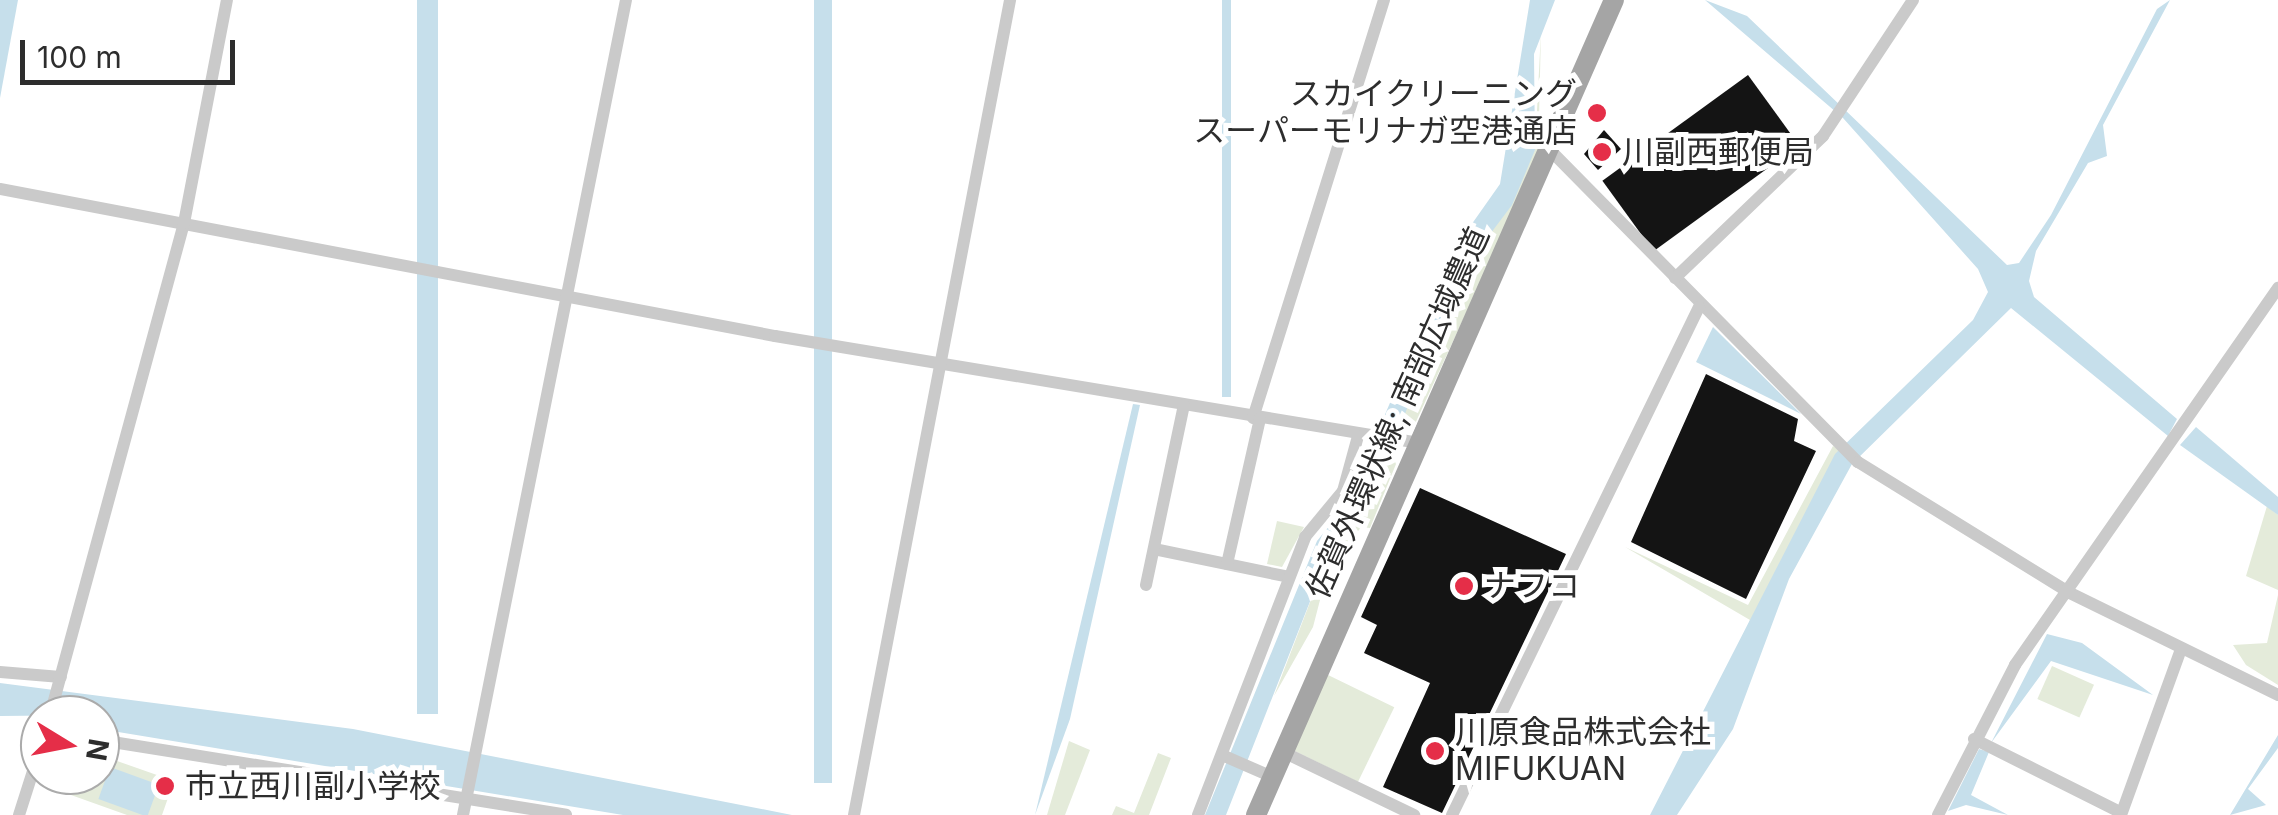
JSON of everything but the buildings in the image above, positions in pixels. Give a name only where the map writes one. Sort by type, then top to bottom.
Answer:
[{"type":"main road","name":"佐賀外環状線; 南部広域農道","points":[[1256,815],[1409,442],[1549,149],[1614,0]]},
{"type":"street","points":[[56,695],[184,224],[227,0]]},
{"type":"street","points":[[463,815],[471,797],[626,0]]},
{"type":"street","points":[[854,815],[1010,0]]},
{"type":"street","points":[[1227,564],[1257,418],[1384,0]]},
{"type":"street","points":[[1675,278],[1842,113],[1914,0]]},
{"type":"street","points":[[1549,149],[1699,307],[1858,462],[2070,593],[2180,652],[2278,696]]},
{"type":"street","points":[[0,189],[775,336],[1409,442]]},
{"type":"street","points":[[1938,815],[1974,739],[2278,288]]},
{"type":"street","points":[[1452,815],[1699,307]]},
{"type":"street","points":[[1146,585],[1184,405]]},
{"type":"street","points":[[1198,815],[1305,537],[1343,491],[1364,437]]},
{"type":"street","points":[[1154,549],[1289,577]]},
{"type":"street","points":[[1974,739],[2121,814],[2180,652]]},
{"type":"street","points":[[0,672],[61,677]]},
{"type":"street","points":[[120,743],[566,815]]},
{"type":"street","points":[[1281,752],[1414,815]]},
{"type":"street","points":[[1222,755],[1270,776]]},
{"type":"green space","points":[[1541,31],[1539,119],[1549,133],[1414,426],[1394,432],[1428,349],[1422,375],[1451,318],[1454,282],[1535,150]]},
{"type":"green space","points":[[1833,446],[1840,450],[1728,676],[1750,620],[1625,547],[1748,605]]},
{"type":"green space","points":[[1391,452],[1396,464],[1370,528],[1361,527],[1326,577],[1313,627],[1274,696],[1322,571]]},
{"type":"green space","points":[[2267,506],[2278,515],[2278,590],[2246,576]]},
{"type":"green space","points":[[1277,521],[1304,527],[1282,567],[1267,564]]},
{"type":"green space","points":[[2278,595],[2278,685],[2246,665],[2233,645],[2267,643]]},
{"type":"green space","points":[[2052,666],[2094,685],[2079,718],[2037,699]]},
{"type":"green space","points":[[1326,674],[1394,707],[1358,782],[1290,749]]},
{"type":"green space","points":[[1069,741],[1090,750],[1065,815],[1047,815]]},
{"type":"green space","points":[[1158,753],[1171,758],[1149,815],[1112,815],[1116,806],[1134,813]]},
{"type":"green space","points":[[120,762],[174,781],[162,815],[127,815],[71,795],[120,795]]},
{"type":"water","points":[[0,0],[18,0],[0,98]]},
{"type":"water","points":[[417,0],[438,0],[438,714],[417,714]]},
{"type":"water","points":[[814,0],[832,0],[832,783],[814,783]]},
{"type":"water","points":[[1222,0],[1231,0],[1231,397],[1222,397]]},
{"type":"water","points":[[1530,0],[1555,0],[1534,54],[1535,150],[1512,205],[1454,282],[1376,492],[1322,571],[1226,815],[1205,815],[1317,541],[1347,504],[1457,245],[1500,184]]},
{"type":"water","points":[[1705,0],[1747,16],[2007,265],[2019,263],[2051,215],[2157,9],[2170,0],[2103,125],[2107,156],[2088,163],[2036,251],[2029,281],[2034,297],[2177,419],[2168,436],[2011,308],[1852,464],[1789,579],[1733,729],[1677,815],[1650,815],[1835,454],[1973,320],[1988,292],[1978,269],[1843,118]]},
{"type":"water","points":[[1713,327],[1801,414],[1696,362]]},
{"type":"water","points":[[1133,404],[1140,405],[1070,719],[1035,815]]},
{"type":"water","points":[[2196,427],[2278,497],[2278,515],[2180,445]]},
{"type":"water","points":[[2047,634],[2082,643],[2153,695],[2051,661],[1991,743]]},
{"type":"water","points":[[0,683],[92,695],[20,695],[20,716],[0,716]]},
{"type":"water","points":[[120,699],[353,729],[792,815],[623,815],[120,732]]},
{"type":"water","points":[[2278,735],[2278,748],[2248,789],[2266,805],[2230,815]]},
{"type":"water","points":[[1979,749],[1989,752],[1971,795],[2008,815],[1966,805],[1948,811]]},
{"type":"water","points":[[120,771],[159,785],[148,815],[98,799],[100,795],[120,795]]},
{"type":"place","name":"スカイクリーニング スーパーモリナガ空港通店","points":[[1597,113]]},
{"type":"place","name":"川副西郵便局","points":[[1602,152]]},
{"type":"place","name":"ナフコ","points":[[1464,586]]},
{"type":"place","name":"川原食品株式会社 MIFUKUAN","points":[[1435,751]]},
{"type":"place","name":"市立西川副小学校","points":[[165,786]]}]
